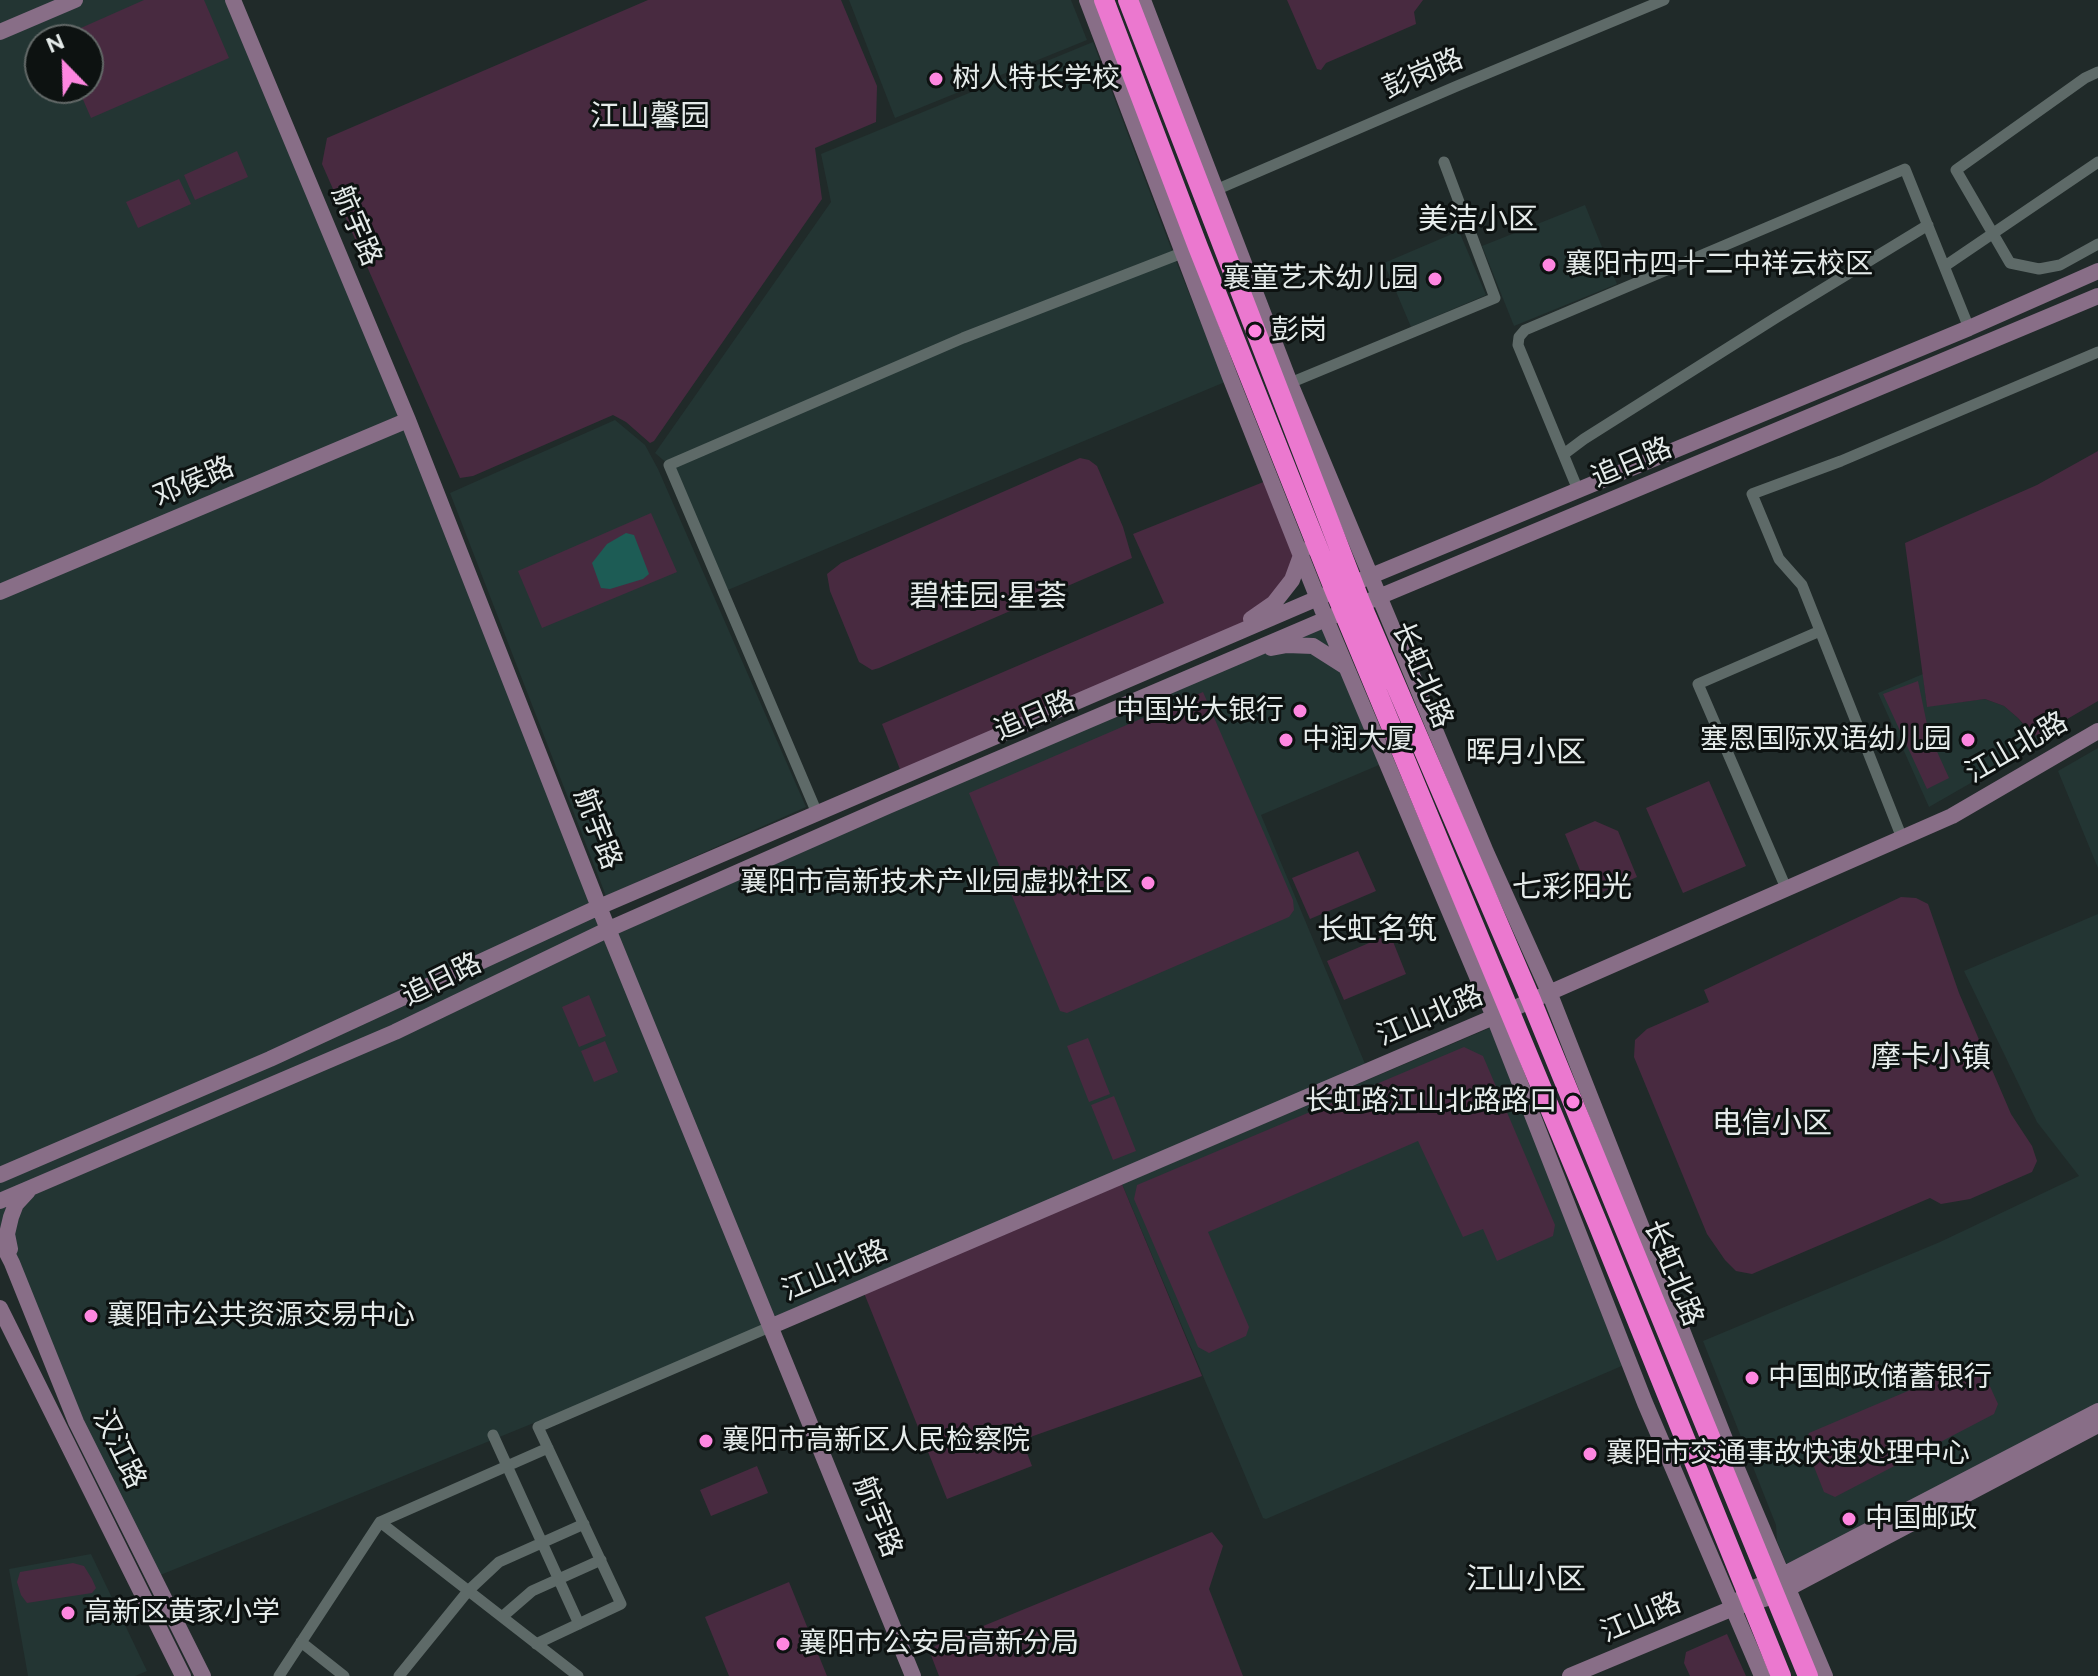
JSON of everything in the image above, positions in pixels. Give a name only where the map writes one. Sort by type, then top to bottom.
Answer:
[{"type":"highway","name":"长虹北路","points":[[1104,0],[1190,250],[1297,493],[1345,587]]},
{"type":"highway","name":"长虹北路","points":[[1128,0],[1210,193],[1353,608],[1378,693],[1502,1014],[1745,1601],[1781,1676]]},
{"type":"highway","name":"长虹北路","points":[[1353,608],[1540,996],[1779,1585],[1808,1676]]},
{"type":"street","points":[[0,32],[75,0]]},
{"type":"street","name":"航宇路","points":[[233,0],[408,420],[599,907],[913,1676]]},
{"type":"street","points":[[1087,0],[1190,250],[1302,556],[1345,587]]},
{"type":"street","points":[[1143,0],[1210,193],[1290,383],[1353,608],[1347,668],[1502,1014]]},
{"type":"street","name":"彭岗路","points":[[1210,193],[1664,0]]},
{"type":"street","points":[[2098,72],[2085,78],[1956,170],[2010,263],[2039,269],[2060,265],[2098,244]]},
{"type":"street","points":[[1290,383],[1495,298],[1444,162]]},
{"type":"street","points":[[1945,266],[2098,162]]},
{"type":"street","points":[[1578,490],[1518,345],[1519,337],[1525,330],[1905,169],[1969,328]]},
{"type":"street","points":[[1564,454],[1635,406],[1928,225]]},
{"type":"street","points":[[817,813],[669,465],[963,338],[1190,250]]},
{"type":"street","name":"追日路","points":[[5,1171],[270,1059],[599,907],[817,813],[2098,271]]},
{"type":"street","name":"追日路","points":[[0,1201],[395,1032],[609,929],[1239,656],[2098,296]]},
{"type":"street","points":[[1902,838],[1802,585],[1779,559],[1752,494],[1841,461],[2098,352]]},
{"type":"street","name":"邓侯路","points":[[0,592],[408,420]]},
{"type":"street","points":[[1225,638],[1274,603],[1292,580],[1302,556],[1304,541],[1297,493]]},
{"type":"street","points":[[1786,888],[1698,684],[1820,631]]},
{"type":"street","points":[[1239,656],[1287,645],[1313,646],[1378,693]]},
{"type":"street","name":"江山北路","points":[[772,1326],[1502,1014],[1952,816],[2098,731]]},
{"type":"street","points":[[12,1263],[7,1234],[16,1204],[29,1189]]},
{"type":"street","name":"汉江路","points":[[0,1239],[76,1422],[203,1676]]},
{"type":"street","name":"汉江路","points":[[0,1308],[183,1676]]},
{"type":"street","points":[[536,1644],[621,1604],[538,1427],[772,1326]]},
{"type":"street","points":[[1779,1585],[2098,1411]]},
{"type":"street","points":[[1779,1585],[2098,1425]]},
{"type":"street","points":[[493,1435],[579,1624]]},
{"type":"street","points":[[279,1676],[380,1522],[548,1448]]},
{"type":"street","points":[[380,1522],[575,1675]]},
{"type":"street","points":[[399,1676],[468,1591],[499,1562],[584,1524]]},
{"type":"street","points":[[502,1617],[532,1591],[601,1560]]},
{"type":"street","points":[[1779,1585],[1825,1676]]},
{"type":"street","name":"江山路","points":[[1570,1676],[1779,1585]]},
{"type":"street","points":[[1745,1601],[1762,1676]]},
{"type":"street","points":[[301,1642],[344,1676]]},
{"type":"shaded area","points":[[0,0],[233,0],[609,929],[1326,619],[1386,762],[1261,815],[1368,1071],[772,1326],[153,1578],[0,1243]]},
{"type":"shaded area","points":[[144,0],[204,0],[229,58],[91,118],[85,104],[104,104],[104,24],[90,24]]},
{"type":"shaded area","points":[[648,0],[841,0],[877,86],[876,122],[815,148],[822,199],[654,441],[650,443],[613,415],[473,476],[460,478],[322,164],[327,138]]},
{"type":"shaded area","name":"树人特长学校","points":[[849,0],[1071,0],[1087,40],[895,118]]},
{"type":"shaded area","points":[[1287,0],[1423,0],[1414,12],[1416,24],[1326,63],[1321,70],[1317,69]]},
{"type":"shaded area","points":[[1093,42],[1225,382],[723,592],[669,465],[655,453],[831,202],[821,154]]},
{"type":"shaded area","points":[[237,151],[248,177],[195,200],[184,175]]},
{"type":"shaded area","points":[[179,179],[191,204],[138,228],[126,202]]},
{"type":"shaded area","name":"襄阳市四十二中祥云校区","points":[[1585,205],[1617,284],[1514,326],[1482,246]]},
{"type":"shaded area","name":"襄童艺术幼儿园","points":[[1459,231],[1486,295],[1411,327],[1384,263]]},
{"type":"shaded area","points":[[615,420],[645,445],[658,469],[806,807],[606,896],[450,493]]},
{"type":"shaded area","points":[[2098,451],[2098,701],[2034,736],[2004,706],[1985,699],[1927,707],[1905,543],[2037,485]]},
{"type":"shaded area","points":[[1080,458],[1097,466],[1123,527],[1132,558],[879,668],[872,670],[859,662],[830,591],[827,574],[841,563]]},
{"type":"shaded area","points":[[1271,479],[1302,556],[1292,580],[1225,638],[903,777],[882,724],[1164,603],[1133,534]]},
{"type":"shaded area","points":[[651,513],[677,572],[542,628],[518,571]]},
{"type":"shaded area","points":[[626,533],[634,535],[649,574],[643,579],[610,589],[601,588],[592,563],[607,544]]},
{"type":"shaded area","name":"塞恩国际双语幼儿园","points":[[1923,674],[1927,706],[1985,699],[2004,706],[2028,732],[2034,736],[2039,734],[2037,745],[1929,807],[1878,693]]},
{"type":"shaded area","points":[[1918,681],[1929,734],[1949,778],[1927,789],[1883,694]]},
{"type":"shaded area","points":[[1203,692],[1293,900],[1294,910],[1289,917],[1067,1013],[1060,1011],[969,793]]},
{"type":"shaded area","points":[[2098,748],[2098,868],[2058,771]]},
{"type":"shaded area","points":[[1709,781],[1746,866],[1683,893],[1646,808]]},
{"type":"shaded area","points":[[1595,821],[1618,831],[1637,877],[1591,897],[1565,834]]},
{"type":"shaded area","points":[[1358,851],[1376,891],[1310,919],[1292,878]]},
{"type":"shaded area","points":[[1901,897],[1916,898],[1928,904],[1959,993],[2011,1114],[2032,1146],[2037,1161],[2032,1172],[1970,1199],[1941,1204],[1930,1198],[1752,1274],[1736,1271],[1707,1234],[1634,1057],[1635,1040],[1647,1029],[1709,1002],[1704,990]]},
{"type":"shaded area","points":[[2098,914],[2098,1408],[1789,1570],[1777,1541],[1776,1525],[1703,1341],[1940,1242],[2079,1176],[2037,1122],[1964,971]]},
{"type":"shaded area","points":[[1390,934],[1406,974],[1344,1000],[1327,961]]},
{"type":"shaded area","points":[[589,995],[606,1036],[579,1047],[562,1007]]},
{"type":"shaded area","points":[[1490,1028],[1624,1365],[1263,1518],[1122,1184]]},
{"type":"shaded area","points":[[1088,1038],[1110,1094],[1089,1102],[1067,1046]]},
{"type":"shaded area","points":[[605,1041],[618,1072],[594,1082],[581,1051]]},
{"type":"shaded area","points":[[1464,1047],[1483,1056],[1555,1225],[1553,1236],[1497,1261],[1483,1229],[1463,1237],[1418,1141],[1208,1232],[1249,1327],[1246,1336],[1209,1353],[1198,1347],[1134,1199],[1137,1185]]},
{"type":"shaded area","points":[[1114,1096],[1136,1151],[1113,1160],[1091,1105]]},
{"type":"shaded area","points":[[1119,1177],[1202,1376],[1022,1440],[1032,1466],[947,1499],[862,1288]]},
{"type":"shaded area","points":[[1969,1365],[1982,1369],[1998,1404],[1994,1414],[1835,1497],[1824,1492],[1805,1444],[1809,1433]]},
{"type":"shaded area","points":[[757,1466],[768,1493],[711,1516],[700,1490]]},
{"type":"shaded area","points":[[1212,1532],[1223,1546],[1209,1589],[1243,1676],[939,1676],[929,1650],[937,1645]]},
{"type":"shaded area","name":"高新区黄家小学","points":[[91,1554],[147,1671],[135,1676],[28,1676],[9,1569]]},
{"type":"shaded area","points":[[73,1563],[84,1566],[96,1588],[92,1593],[27,1603],[21,1595],[17,1582],[20,1572]]},
{"type":"shaded area","points":[[789,1582],[827,1676],[729,1676],[705,1617]]},
{"type":"shaded area","points":[[1727,1634],[1746,1676],[1690,1676],[1684,1663],[1686,1652]]},
{"type":"place","name":"树人特长学校","points":[[936,79]]},
{"type":"place","name":"襄阳市四十二中祥云校区","points":[[1549,265]]},
{"type":"place","name":"襄童艺术幼儿园","points":[[1435,279]]},
{"type":"place","name":"彭岗","points":[[1255,331]]},
{"type":"place","name":"中国光大银行","points":[[1300,711]]},
{"type":"place","name":"中润大厦","points":[[1286,740]]},
{"type":"place","name":"塞恩国际双语幼儿园","points":[[1968,740]]},
{"type":"place","name":"襄阳市高新技术产业园虚拟社区","points":[[1148,883]]},
{"type":"place","name":"长虹路江山北路路口","points":[[1573,1102]]},
{"type":"place","name":"襄阳市公共资源交易中心","points":[[91,1316]]},
{"type":"place","name":"中国邮政储蓄银行","points":[[1752,1378]]},
{"type":"place","name":"襄阳市高新区人民检察院","points":[[706,1441]]},
{"type":"place","name":"襄阳市交通事故快速处理中心","points":[[1590,1454]]},
{"type":"place","name":"中国邮政","points":[[1849,1519]]},
{"type":"place","name":"高新区黄家小学","points":[[68,1613]]},
{"type":"place","name":"襄阳市公安局高新分局","points":[[783,1644]]},
{"type":"district","name":"江山馨园","points":[[650,117]]},
{"type":"district","name":"美洁小区","points":[[1478,220]]},
{"type":"district","name":"碧桂园·星荟","points":[[988,597]]},
{"type":"district","name":"晖月小区","points":[[1526,753]]},
{"type":"district","name":"七彩阳光","points":[[1572,888]]},
{"type":"district","name":"长虹名筑","points":[[1377,930]]},
{"type":"district","name":"摩卡小镇","points":[[1931,1058]]},
{"type":"district","name":"电信小区","points":[[1772,1124]]},
{"type":"district","name":"江山小区","points":[[1526,1580]]}]
